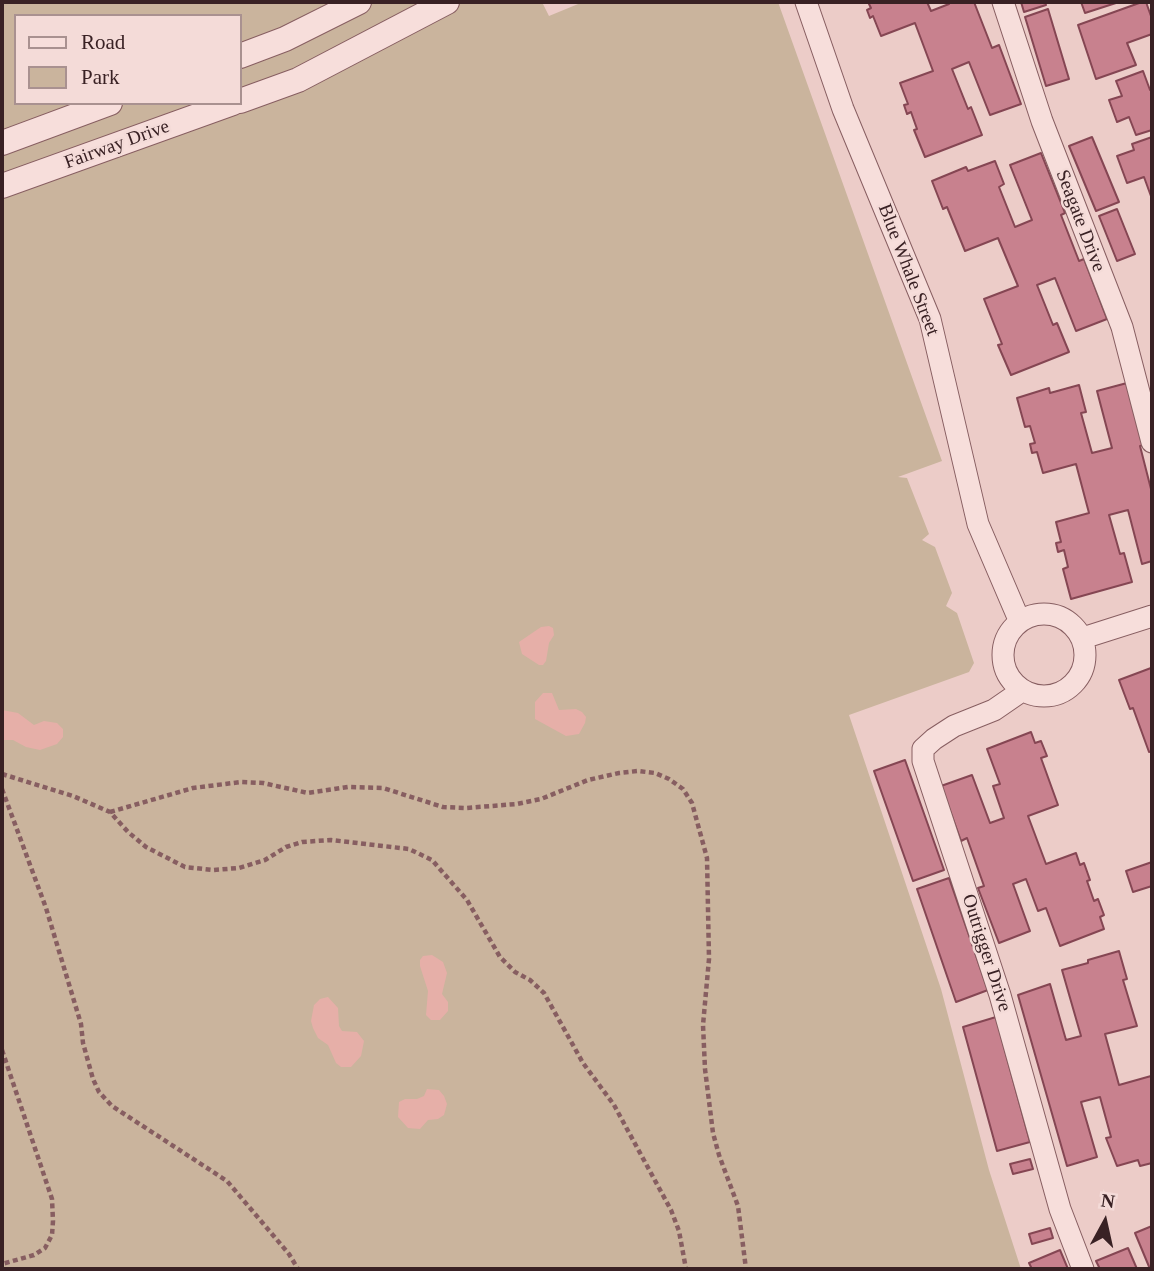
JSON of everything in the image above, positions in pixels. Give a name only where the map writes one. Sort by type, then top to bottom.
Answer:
[{"type":"street","points":[[242,55],[285,39],[359,2]]},
{"type":"street","points":[[242,100],[298,80],[447,2]]},
{"type":"street","name":"Blue Whale Street","points":[[806,2],[844,109],[930,319],[978,524],[1020,622]]},
{"type":"street","name":"Seagate Drive","points":[[1003,2],[1042,121],[1122,327],[1152,442]]},
{"type":"street","points":[[2,143],[105,105]]},
{"type":"street","name":"Fairway Drive","points":[[2,186],[227,105]]},
{"type":"street","points":[[1032,615],[1060,617],[1072,625],[1083,638],[1084,662],[1080,674],[1072,685],[1061,692],[1035,695],[1012,681],[1006,670],[1004,643],[1010,631],[1032,615]]},
{"type":"street","points":[[1083,638],[1152,616]]},
{"type":"street","name":"Outrigger Drive","points":[[1023,690],[995,710],[954,726],[934,738],[923,749],[923,761],[1000,995],[1060,1209],[1083,1269]]},
{"type":"path","points":[[110,812],[193,788],[241,782],[263,783],[308,793],[348,787],[383,788],[443,807],[466,808],[517,804],[541,799],[588,780],[638,771],[655,773],[683,789],[692,803],[707,858],[709,959],[703,1025],[713,1133],[738,1206],[746,1269]]},
{"type":"path","points":[[2,774],[73,796],[110,812],[128,832],[146,846],[185,867],[213,870],[239,868],[265,860],[286,847],[302,842],[331,839],[410,849],[432,860],[467,900],[500,957],[515,972],[530,980],[544,993],[583,1063],[614,1105],[671,1210],[679,1231],[686,1269]]},
{"type":"path","points":[[2,789],[46,908],[81,1024],[93,1079],[99,1092],[112,1106],[227,1181],[289,1254],[298,1269]]},
{"type":"path","points":[[2,1050],[52,1199],[52,1235],[45,1248],[34,1255],[2,1264]]},
{"type":"green space","points":[[2,2],[542,2],[549,16],[583,2],[778,2],[942,461],[898,477],[907,478],[929,534],[922,540],[935,547],[952,593],[946,606],[957,613],[974,663],[969,672],[849,715],[941,989],[989,1170],[1021,1269],[2,1269]]},
{"type":"sand","points":[[541,627],[553,628],[554,635],[549,643],[546,661],[539,665],[522,654],[519,642]]},
{"type":"sand","points":[[543,693],[552,693],[559,710],[576,709],[582,712],[586,717],[579,734],[566,736],[535,719],[535,702]]},
{"type":"sand","points":[[2,710],[18,713],[34,725],[44,721],[57,723],[63,729],[63,737],[57,744],[40,750],[13,740],[2,740]]},
{"type":"sand","points":[[432,955],[443,962],[447,973],[442,994],[448,1002],[448,1011],[440,1020],[431,1020],[426,1015],[428,991],[420,960],[423,956]]},
{"type":"sand","points":[[328,997],[338,1008],[342,1031],[357,1032],[364,1041],[361,1056],[351,1067],[341,1067],[336,1063],[328,1045],[318,1038],[313,1028],[311,1021],[314,1005],[320,999]]},
{"type":"sand","points":[[427,1089],[439,1090],[444,1096],[447,1104],[444,1115],[428,1120],[420,1129],[408,1128],[398,1117],[399,1102],[424,1096]]},
{"type":"building","points":[[868,2],[927,2],[931,11],[949,4],[948,2],[974,2],[992,48],[999,45],[1021,104],[990,115],[969,62],[952,69],[982,135],[925,157],[914,130],[917,129],[911,112],[907,114],[904,105],[908,104],[900,83],[933,71],[915,23],[881,36],[873,16],[870,18],[867,10],[871,8]]},
{"type":"building","points":[[1021,2],[1045,2],[1046,5],[1024,12]]},
{"type":"building","points":[[1081,2],[1119,2],[1085,13]]},
{"type":"building","points":[[1146,2],[1152,19],[1152,34],[1127,43],[1136,65],[1096,79],[1078,25]]},
{"type":"building","points":[[1048,9],[1069,79],[1046,86],[1025,17]]},
{"type":"building","points":[[1143,71],[1150,90],[1152,89],[1152,130],[1136,135],[1129,117],[1117,122],[1109,100],[1122,96],[1116,81]]},
{"type":"building","points":[[1092,137],[1119,202],[1096,211],[1069,146]]},
{"type":"building","points":[[1152,137],[1152,199],[1144,177],[1127,183],[1117,156],[1134,150],[1132,144]]},
{"type":"building","points":[[1041,153],[1065,213],[1061,215],[1079,261],[1084,259],[1107,319],[1076,331],[1055,278],[1037,285],[1053,325],[1057,323],[1069,352],[1011,375],[998,345],[1002,344],[984,299],[1018,286],[998,238],[965,251],[947,207],[943,209],[932,181],[966,167],[968,171],[995,161],[1004,184],[999,187],[1015,227],[1032,220],[1010,165]]},
{"type":"building","points":[[1117,209],[1135,254],[1117,261],[1099,216]]},
{"type":"building","points":[[1127,383],[1144,445],[1140,446],[1152,493],[1152,561],[1142,564],[1128,510],[1109,515],[1120,554],[1124,553],[1132,582],[1071,599],[1063,569],[1068,567],[1064,550],[1058,552],[1056,543],[1061,542],[1056,522],[1089,513],[1076,464],[1043,473],[1037,452],[1032,453],[1030,444],[1035,443],[1030,426],[1025,427],[1017,398],[1049,388],[1050,393],[1079,385],[1086,412],[1081,413],[1092,453],[1112,448],[1097,391]]},
{"type":"building","points":[[1151,668],[1152,751],[1149,752],[1133,708],[1130,709],[1119,680]]},
{"type":"building","points":[[1031,732],[1035,743],[1041,741],[1047,756],[1041,758],[1058,805],[1028,816],[1046,864],[1076,853],[1080,865],[1084,863],[1094,901],[1098,899],[1104,915],[1100,917],[1104,929],[1060,946],[1046,908],[1038,911],[1026,879],[1013,884],[1030,931],[999,943],[978,888],[984,886],[967,838],[961,841],[941,786],[972,775],[990,823],[1004,818],[993,786],[1000,784],[987,749]]},
{"type":"building","points":[[905,760],[944,870],[913,881],[874,771]]},
{"type":"building","points":[[1152,862],[1152,886],[1133,892],[1126,871]]},
{"type":"building","points":[[949,878],[988,990],[956,1002],[917,889]]},
{"type":"building","points":[[1119,951],[1127,979],[1123,980],[1137,1026],[1105,1034],[1119,1085],[1151,1076],[1152,1163],[1140,1166],[1138,1160],[1117,1166],[1106,1138],[1111,1137],[1100,1097],[1081,1102],[1097,1157],[1067,1166],[1018,995],[1050,984],[1066,1040],[1081,1036],[1062,970]]},
{"type":"building","points":[[996,1017],[1030,1142],[997,1151],[963,1027]]},
{"type":"building","points":[[1030,1159],[1033,1169],[1013,1174],[1010,1164]]},
{"type":"building","points":[[1152,1226],[1152,1269],[1150,1269],[1135,1233]]},
{"type":"building","points":[[1050,1228],[1053,1238],[1032,1244],[1029,1234]]},
{"type":"building","points":[[1128,1248],[1137,1269],[1100,1269],[1096,1261]]},
{"type":"building","points":[[1060,1250],[1068,1269],[1032,1269],[1029,1263]]}]
